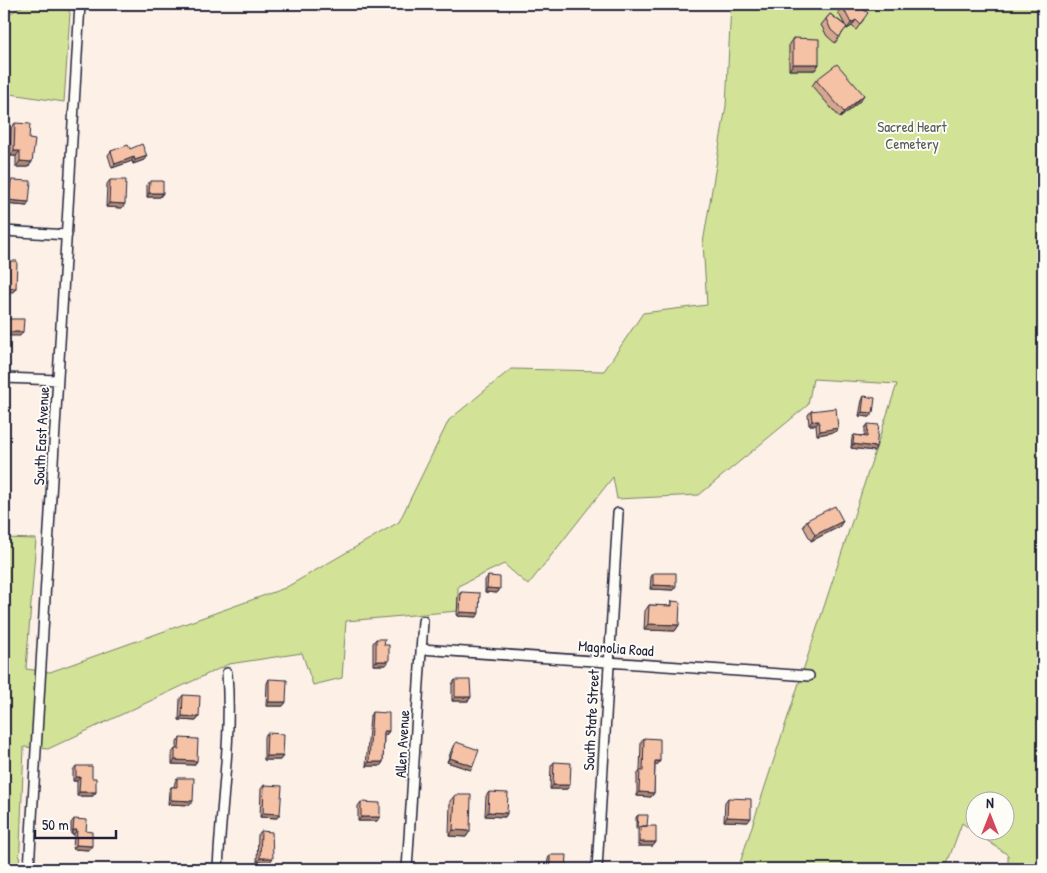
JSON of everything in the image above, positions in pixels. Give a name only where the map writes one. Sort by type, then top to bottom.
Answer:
[{"type":"street","name":"South East Avenue","points":[[29,869],[80,4]]},
{"type":"street","points":[[4,231],[67,235]]},
{"type":"street","points":[[4,378],[58,380]]},
{"type":"street","name":"South State Street","points":[[596,869],[618,513]]},
{"type":"street","name":"Allen Avenue","points":[[407,869],[423,621]]},
{"type":"street","name":"Magnolia Road","points":[[421,649],[809,676]]},
{"type":"street","points":[[218,869],[227,755],[229,705],[227,672]]},
{"type":"green space","points":[[26,4],[66,5],[70,13],[64,102],[4,93],[4,17]]},
{"type":"green space","name":"Sacred Heart Cemetery","points":[[731,4],[1043,4],[1043,869],[1008,869],[1008,855],[986,840],[1014,840],[1014,790],[964,790],[964,824],[962,823],[945,869],[738,869],[897,384],[813,379],[808,405],[699,495],[617,499],[613,477],[528,585],[504,564],[458,586],[458,611],[346,621],[342,678],[313,685],[302,653],[229,664],[48,749],[24,747],[19,869],[4,869],[4,538],[36,539],[26,669],[50,672],[285,588],[399,522],[449,420],[511,369],[604,371],[643,313],[707,305],[703,243],[726,106]]},
{"type":"building","points":[[844,4],[858,4],[868,13],[860,24],[856,20],[851,23],[842,6]]},
{"type":"building","points":[[830,14],[847,27],[839,37],[831,30],[826,19]]},
{"type":"building","points":[[793,38],[819,39],[819,64],[793,64]]},
{"type":"building","points":[[837,64],[864,95],[844,112],[816,80]]},
{"type":"building","points":[[15,123],[30,124],[29,139],[35,140],[32,162],[20,161],[20,151],[14,151]]},
{"type":"building","points":[[142,144],[147,156],[135,160],[134,157],[115,164],[111,151],[128,145],[130,149]]},
{"type":"building","points":[[11,180],[31,181],[29,202],[7,200],[7,190],[10,190]]},
{"type":"building","points":[[110,180],[126,180],[125,204],[109,203]]},
{"type":"building","points":[[150,181],[163,181],[163,193],[149,193]]},
{"type":"building","points":[[7,261],[17,261],[16,288],[4,288],[4,270],[7,270]]},
{"type":"building","points":[[4,319],[24,319],[23,332],[4,332]]},
{"type":"building","points":[[864,396],[875,398],[873,413],[862,412]]},
{"type":"building","points":[[836,408],[838,428],[820,431],[819,421],[812,421],[811,411]]},
{"type":"building","points":[[868,424],[879,425],[876,447],[853,444],[854,435],[867,437]]},
{"type":"building","points":[[835,506],[843,521],[815,535],[807,520]]},
{"type":"building","points":[[653,573],[676,573],[676,586],[653,585]]},
{"type":"building","points":[[488,576],[500,577],[500,589],[487,588]]},
{"type":"building","points":[[461,592],[480,593],[479,613],[460,612]]},
{"type":"building","points":[[672,601],[680,602],[679,625],[648,624],[649,605],[672,606]]},
{"type":"building","points":[[376,639],[385,639],[384,645],[389,645],[389,661],[376,661]]},
{"type":"building","points":[[269,679],[287,680],[286,702],[269,702]]},
{"type":"building","points":[[455,680],[470,680],[471,697],[455,697]]},
{"type":"building","points":[[183,695],[200,696],[199,717],[182,716]]},
{"type":"building","points":[[372,712],[389,713],[389,731],[384,731],[383,762],[369,762]]},
{"type":"building","points":[[267,733],[284,734],[283,756],[266,756]]},
{"type":"building","points":[[180,738],[198,739],[197,761],[175,760],[175,749],[179,749]]},
{"type":"building","points":[[644,738],[660,739],[660,761],[655,761],[654,793],[639,792],[640,771],[643,771]]},
{"type":"building","points":[[456,742],[479,750],[473,766],[450,758]]},
{"type":"building","points":[[554,762],[571,763],[570,785],[553,785]]},
{"type":"building","points":[[76,766],[92,766],[92,778],[96,778],[96,792],[79,792],[80,777],[76,777]]},
{"type":"building","points":[[177,778],[194,778],[193,801],[171,800],[171,787],[177,787]]},
{"type":"building","points":[[264,785],[282,786],[280,814],[263,813]]},
{"type":"building","points":[[489,792],[508,793],[507,813],[488,812]]},
{"type":"building","points":[[455,795],[471,795],[470,831],[453,830]]},
{"type":"building","points":[[728,798],[751,799],[751,818],[727,817]]},
{"type":"building","points":[[361,802],[380,803],[380,817],[361,817]]},
{"type":"building","points":[[638,815],[648,815],[647,826],[637,827]]},
{"type":"building","points":[[74,819],[87,820],[86,831],[92,832],[92,846],[76,845],[77,830],[73,830]]},
{"type":"building","points":[[641,826],[656,826],[656,842],[640,842]]},
{"type":"building","points":[[261,831],[272,832],[273,858],[260,858]]},
{"type":"building","points":[[550,855],[567,855],[566,869],[550,869]]}]
